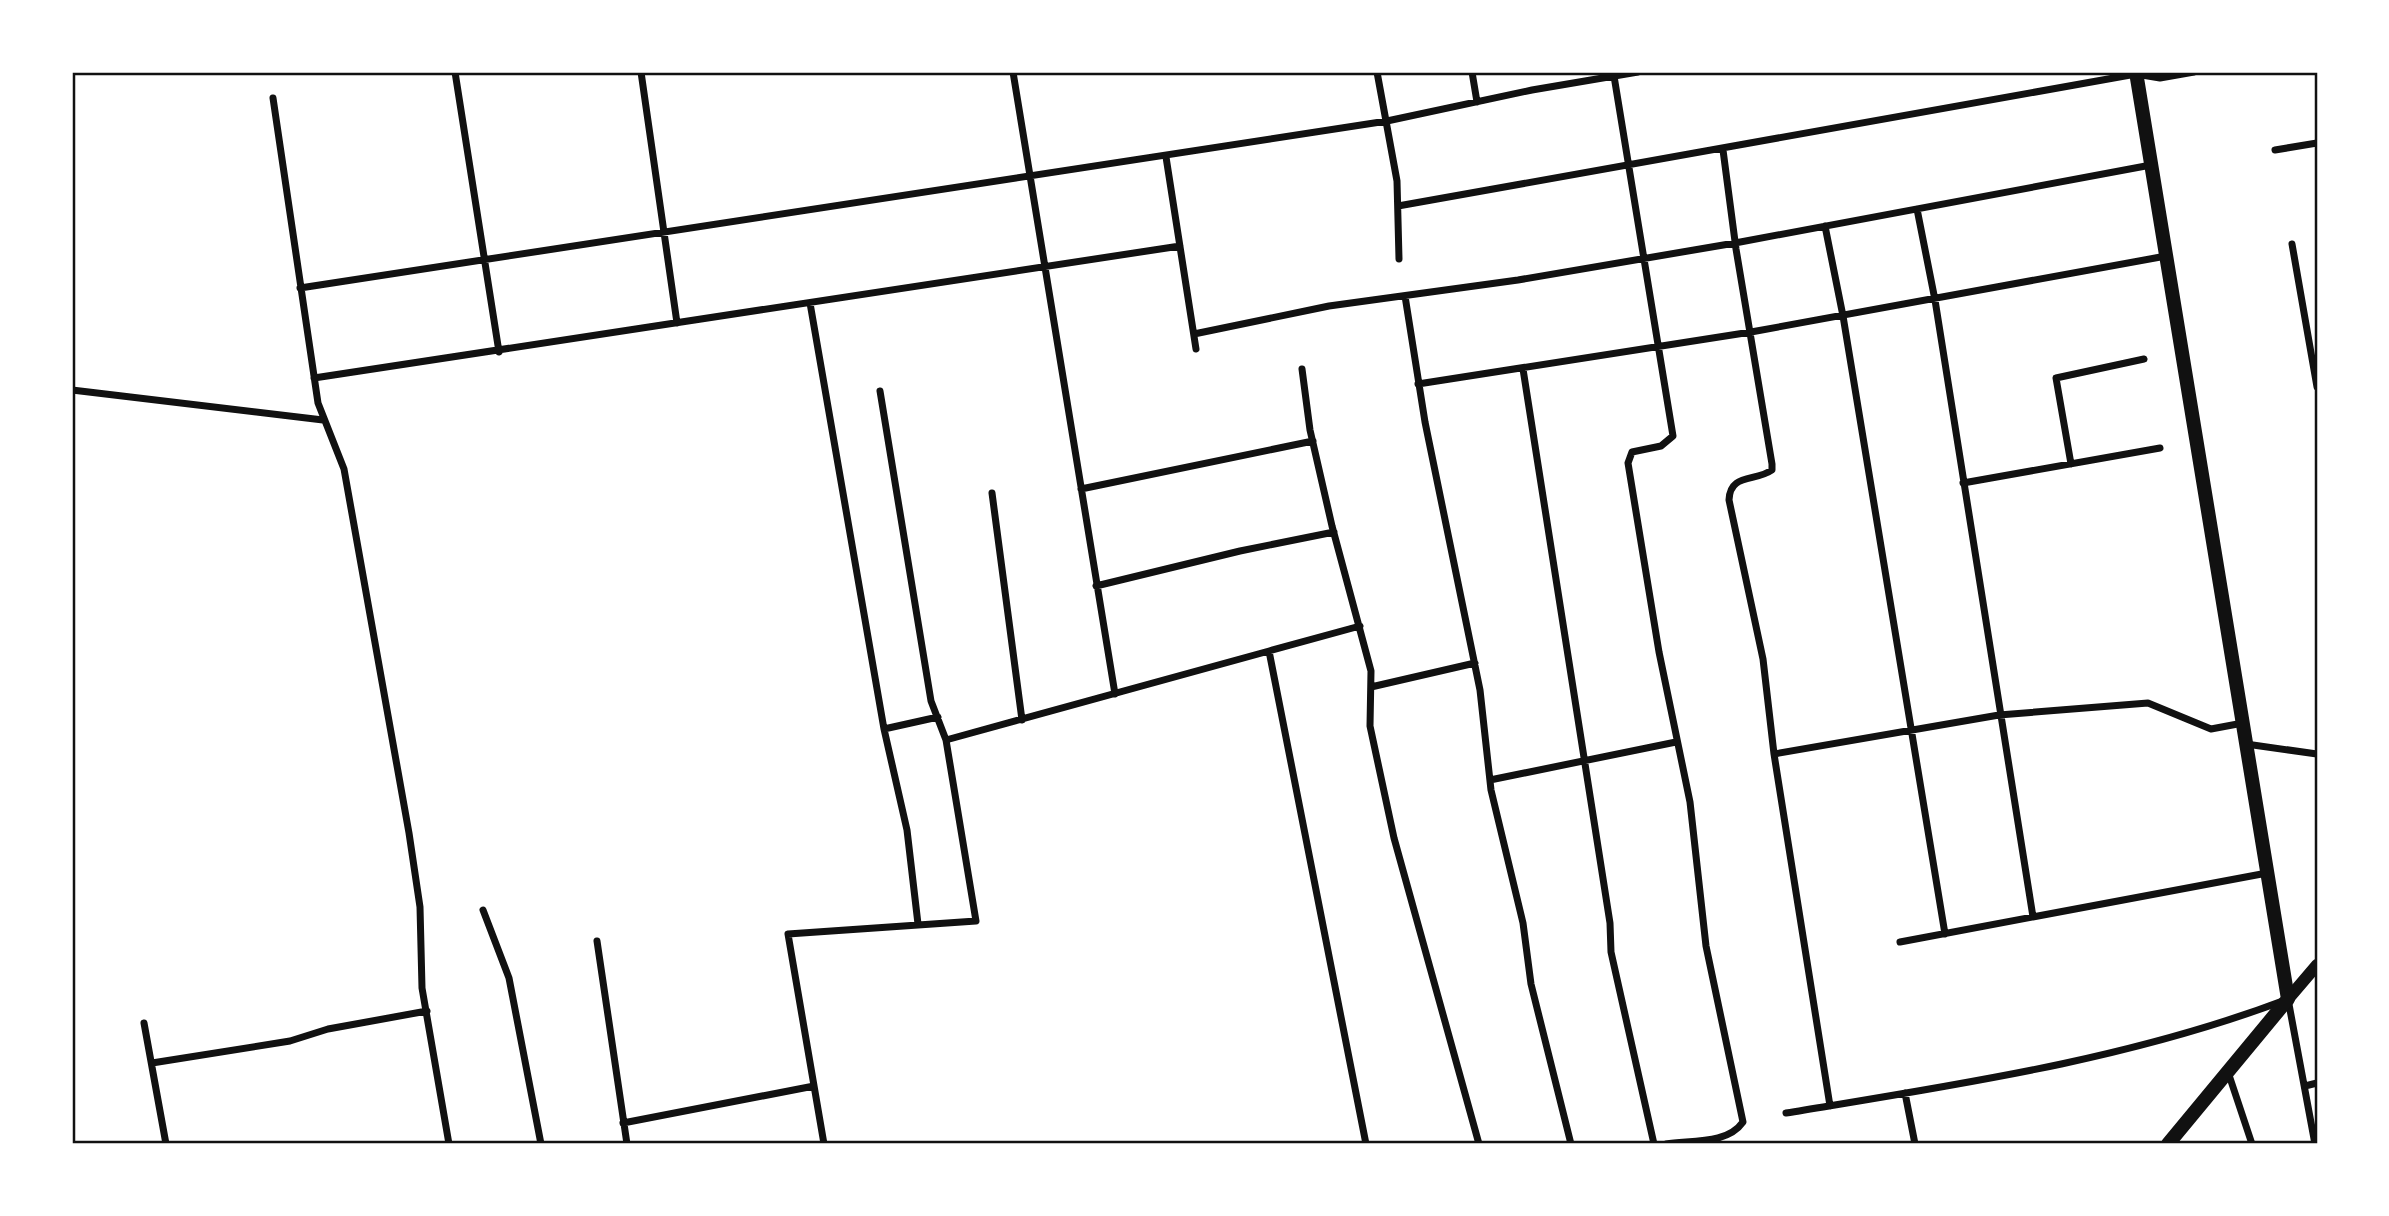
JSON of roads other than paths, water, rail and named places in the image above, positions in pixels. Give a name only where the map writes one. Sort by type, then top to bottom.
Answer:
[{"type":"main road","points":[[2136,73],[2288,999],[2168,1144]]},
{"type":"street","points":[[455,72],[499,352]]},
{"type":"street","points":[[641,72],[677,323]]},
{"type":"street","points":[[1013,72],[1115,694]]},
{"type":"street","points":[[1377,72],[1393,143],[1399,259]]},
{"type":"street","points":[[1472,72],[1477,102]]},
{"type":"street","points":[[300,288],[1166,157],[1387,121],[1638,72]]},
{"type":"street","points":[[1398,206],[1723,150],[2136,73],[2160,78],[2194,72]]},
{"type":"street","points":[[1614,76],[1673,436],[1661,446],[1632,452],[1628,464],[1676,742],[1690,802],[1706,946],[1743,1122],[1728,1133],[1698,1142],[1666,1144]]},
{"type":"street","points":[[273,98],[314,379],[323,420],[344,469],[417,879],[422,988],[449,1144]]},
{"type":"street","points":[[2275,150],[2317,143]]},
{"type":"street","points":[[1723,150],[1735,243],[1772,470],[1760,476],[1736,481],[1730,489],[1729,500],[1763,659],[1774,754],[1830,1106]]},
{"type":"street","points":[[1166,157],[1196,349]]},
{"type":"street","points":[[1194,334],[1329,306],[1735,243],[2151,165]]},
{"type":"street","points":[[1917,209],[1935,300],[2034,917]]},
{"type":"street","points":[[1825,226],[1843,316],[1909,731],[1945,934]]},
{"type":"street","points":[[2291,244],[2317,387]]},
{"type":"street","points":[[314,379],[1180,246]]},
{"type":"street","points":[[1418,384],[1751,332],[2166,256]]},
{"type":"street","points":[[1405,296],[1418,384],[1475,663],[1490,780],[1523,923],[1531,984],[1571,1144]]},
{"type":"street","points":[[810,303],[884,729],[907,830],[918,924]]},
{"type":"street","points":[[2071,464],[2056,378],[2144,359]]},
{"type":"street","points":[[1302,369],[1313,442],[1371,671],[1370,726],[1394,838],[1479,1144]]},
{"type":"street","points":[[1523,369],[1582,762],[1610,923],[1611,952],[1654,1144]]},
{"type":"street","points":[[72,390],[323,420]]},
{"type":"street","points":[[824,1144],[788,934],[976,921],[946,740],[931,701],[880,391]]},
{"type":"street","points":[[1081,489],[1313,442]]},
{"type":"street","points":[[1963,483],[2160,448]]},
{"type":"street","points":[[992,494],[1021,720]]},
{"type":"street","points":[[1096,586],[1240,551],[1334,532]]},
{"type":"street","points":[[946,740],[1360,626]]},
{"type":"street","points":[[1269,651],[1366,1144]]},
{"type":"street","points":[[1371,687],[1475,663]]},
{"type":"street","points":[[1774,754],[2000,715],[2148,703],[2211,729],[2243,723]]},
{"type":"street","points":[[884,729],[938,717]]},
{"type":"street","points":[[1490,780],[1676,742]]},
{"type":"street","points":[[2246,744],[2317,754]]},
{"type":"street","points":[[1900,942],[2267,872]]},
{"type":"street","points":[[483,909],[509,978],[541,1144]]},
{"type":"street","points":[[597,941],[627,1144]]},
{"type":"street","points":[[1786,1113],[1985,1079],[2158,1041],[2243,1016],[2288,999],[2317,965]]},
{"type":"street","points":[[2288,999],[2315,1144]]},
{"type":"street","points":[[152,1063],[290,1041],[328,1029],[427,1011]]},
{"type":"street","points":[[144,1023],[166,1144]]},
{"type":"street","points":[[2228,1072],[2252,1144]]},
{"type":"street","points":[[2305,1086],[2317,1083]]},
{"type":"street","points":[[623,1123],[814,1086]]},
{"type":"street","points":[[1905,1093],[1915,1144]]}]
